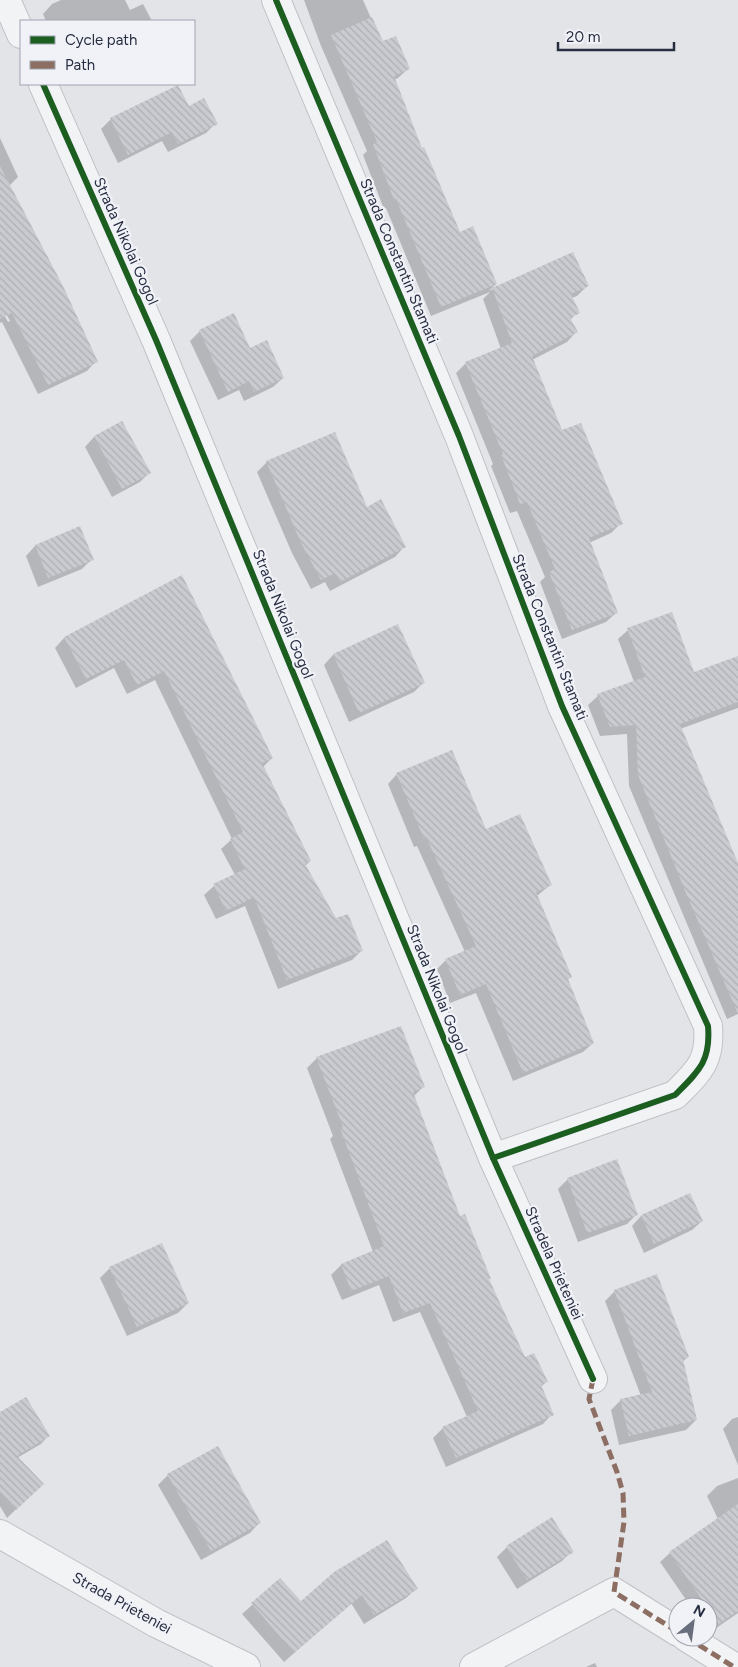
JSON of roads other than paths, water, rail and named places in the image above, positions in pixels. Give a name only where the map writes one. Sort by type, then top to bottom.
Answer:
[{"type":"street","points":[[6,0],[20,32]]},
{"type":"street","name":"Strada Constantin Stamati","points":[[276,0],[458,436],[562,706],[708,1026],[709,1042],[705,1059],[694,1077],[675,1095],[493,1158]]},
{"type":"street","name":"Strada Nikolai Gogol","points":[[43,85],[156,340],[493,1158]]},
{"type":"street","name":"Stradela Prieteniei","points":[[493,1158],[593,1379]]},
{"type":"street","name":"Strada Prieteniei","points":[[0,1534],[156,1623],[246,1667]]},
{"type":"street","points":[[474,1667],[614,1592],[668,1626]]},
{"type":"street","points":[[702,1647],[734,1667]]}]
